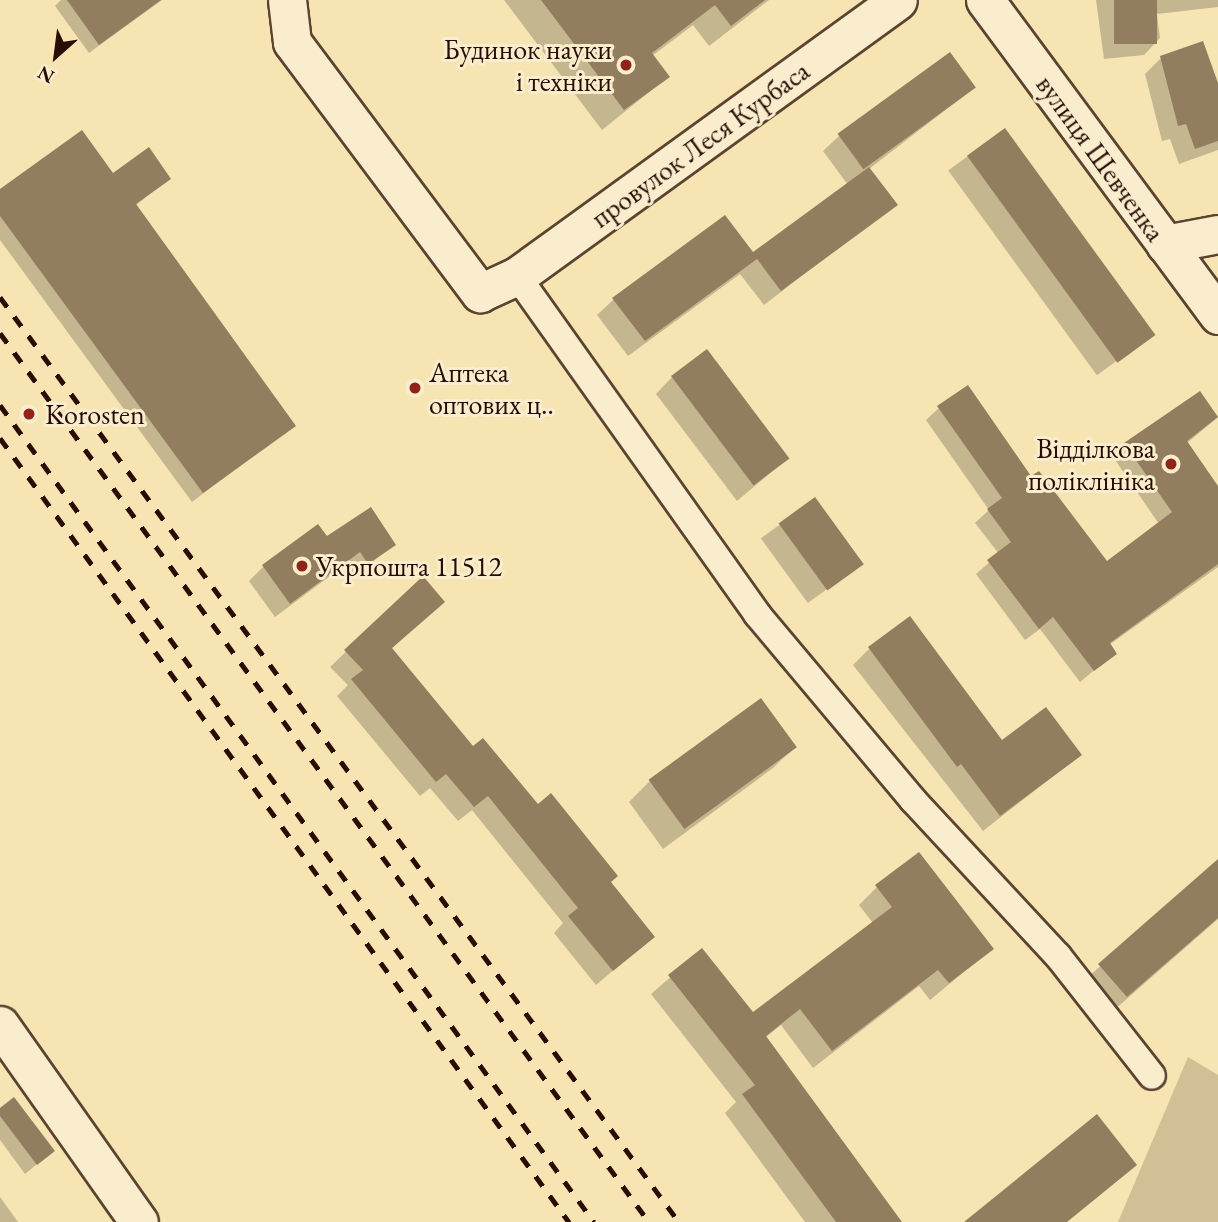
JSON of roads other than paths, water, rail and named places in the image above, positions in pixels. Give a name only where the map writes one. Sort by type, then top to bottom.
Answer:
[{"type":"street","points":[[287,0],[292,42],[463,274],[480,293],[508,281],[757,614],[913,800],[1058,956],[1152,1076]]},
{"type":"street","name":"провулок Леся Курбаса","points":[[508,281],[898,0]]},
{"type":"street","name":"вулиця Шевченка","points":[[985,0],[1218,316]]},
{"type":"street","points":[[1165,244],[1218,234]]},
{"type":"street","points":[[0,1025],[139,1222]]},
{"type":"railway","points":[[0,297],[679,1222]]},
{"type":"railway","points":[[0,333],[649,1222]]},
{"type":"railway","points":[[0,405],[594,1222]]},
{"type":"railway","points":[[0,438],[569,1222]]},
{"type":"place","name":"Будинок науки і техніки","points":[[626,65]]},
{"type":"place","name":"Аптека оптових ц‥","points":[[415,388]]},
{"type":"place","name":"Korosten","points":[[29,414]]},
{"type":"place","name":"Відділкова поліклініка","points":[[1171,464]]},
{"type":"place","name":"Укрпошта 11512","points":[[302,566]]}]
